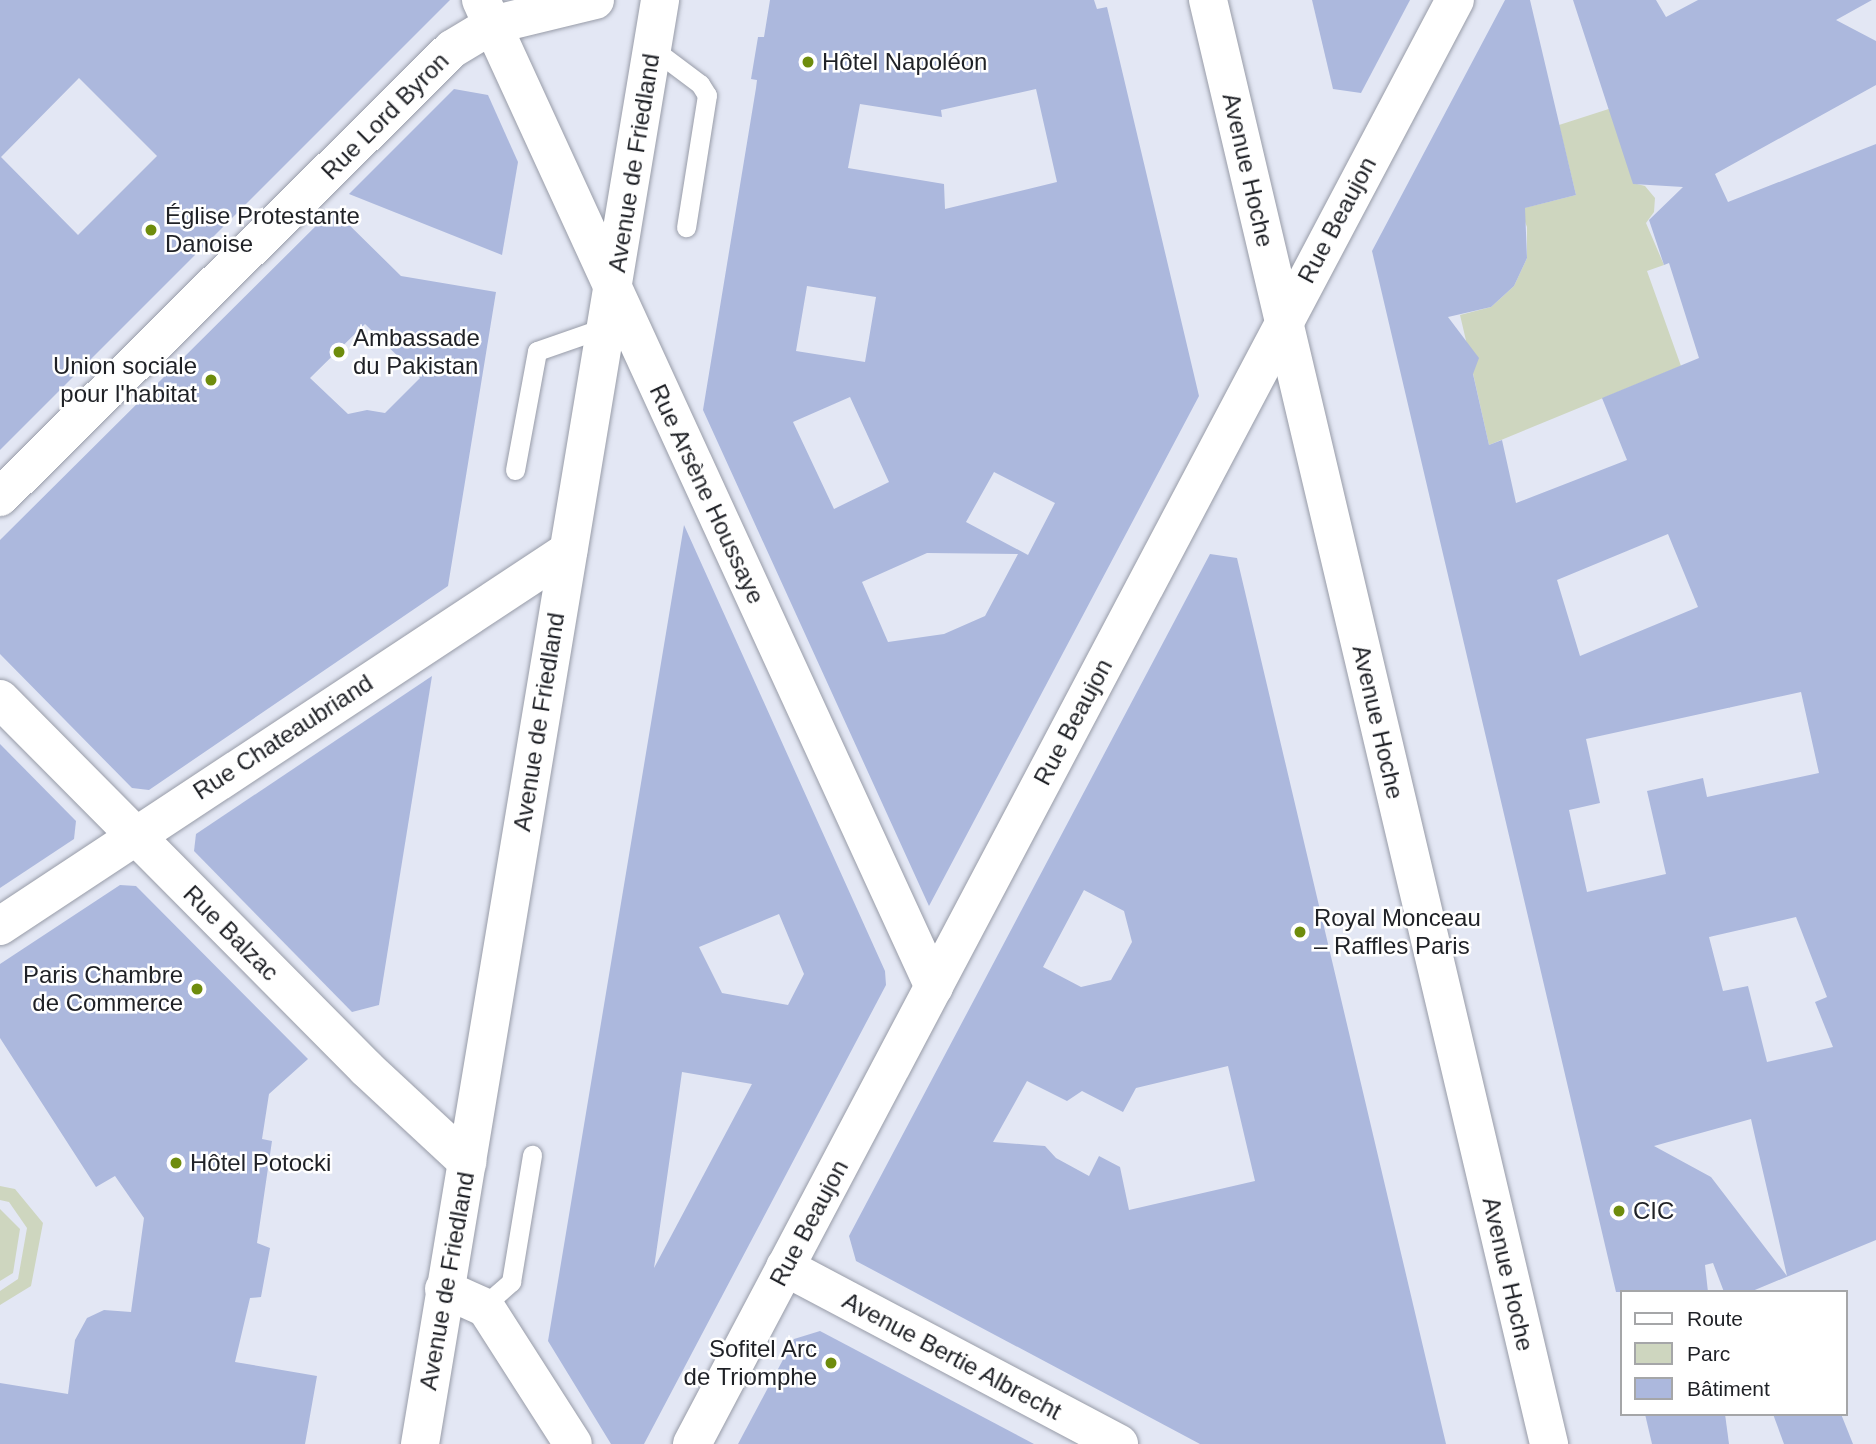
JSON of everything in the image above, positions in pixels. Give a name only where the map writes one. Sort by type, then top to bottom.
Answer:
[{"type":"street","name":"Rue Lord Byron","points":[[0,496],[486,13],[595,0]]},
{"type":"street","name":"Avenue de Friedland","points":[[419,1444],[660,0]]},
{"type":"street","name":"Avenue Hoche","points":[[1208,0],[1549,1444]]},
{"type":"street","name":"Rue Beaujon","points":[[692,1444],[1283,319],[1455,0]]},
{"type":"street","name":"Rue Arsène Houssaye","points":[[486,13],[610,308],[934,987]]},
{"type":"street","name":"Rue Chateaubriand","points":[[0,926],[134,835],[568,551]]},
{"type":"street","name":"Rue Balzac","points":[[0,699],[368,1069],[467,1162]]},
{"type":"street","name":"Avenue Bertie Albrecht","points":[[785,1267],[1119,1444]]},
{"type":"street","points":[[442,1306],[486,1308],[573,1444]]},
{"type":"lane","points":[[653,48],[707,95],[686,228]]},
{"type":"lane","points":[[515,470],[537,351],[610,308]]},
{"type":"lane","points":[[486,1308],[511,1282],[532,1155]]},
{"type":"green space","points":[[1618,106],[1633,183],[1645,186],[1655,198],[1654,212],[1646,223],[1664,265],[1647,271],[1681,366],[1489,445],[1472,369],[1477,356],[1468,349],[1460,315],[1491,307],[1514,286],[1527,258],[1527,227],[1520,209],[1576,195],[1559,125]]},
{"type":"green space","points":[[0,1186],[15,1189],[43,1223],[31,1286],[0,1305],[0,1291],[18,1279],[27,1228],[9,1202],[0,1200]]},
{"type":"green space","points":[[0,1209],[20,1229],[13,1273],[0,1281]]},
{"type":"building","points":[[0,0],[450,0],[0,450]],"holes":[[[79,78],[157,156],[78,235],[1,157]]]},
{"type":"building","points":[[770,0],[1094,0],[1097,9],[1107,7],[1199,396],[929,906],[703,410],[756,88],[757,80],[751,79],[758,37],[764,37]],"holes":[[[1036,89],[1057,182],[945,209],[944,184],[848,168],[860,104],[942,117],[941,110]],[[807,286],[876,297],[865,362],[796,351]],[[850,397],[889,482],[834,509],[793,422]],[[994,472],[1055,503],[1028,555],[966,522]],[[927,553],[1018,554],[985,616],[944,634],[888,642],[862,582]]]},
{"type":"building","points":[[1312,0],[1410,0],[1361,93],[1333,89]]},
{"type":"building","points":[[1505,0],[1530,0],[1576,195],[1525,208],[1527,258],[1514,286],[1491,307],[1448,317],[1479,358],[1473,374],[1489,445],[1502,440],[1516,503],[1627,460],[1602,398],[1699,358],[1669,263],[1664,265],[1649,220],[1683,187],[1633,184],[1573,0],[1656,0],[1666,17],[1698,0],[1872,0],[1836,20],[1876,41],[1876,85],[1715,174],[1728,202],[1876,144],[1876,1240],[1755,1290],[1723,1290],[1713,1263],[1705,1265],[1708,1290],[1616,1292],[1372,251]],"holes":[[[1668,534],[1698,607],[1580,656],[1557,580]],[[1801,692],[1819,773],[1707,797],[1703,778],[1647,791],[1666,874],[1587,892],[1569,810],[1600,803],[1586,739]],[[1796,917],[1827,997],[1815,1002],[1833,1047],[1767,1062],[1748,986],[1723,991],[1709,937]],[[1751,1119],[1787,1276],[1711,1177],[1654,1146]]]},
{"type":"building","points":[[454,89],[488,95],[518,162],[502,255],[349,194]]},
{"type":"building","points":[[333,209],[401,276],[496,292],[448,586],[149,790],[132,788],[0,654],[0,540]],"holes":[[[365,324],[420,378],[385,413],[367,410],[348,414],[310,378]]]},
{"type":"building","points":[[684,525],[885,971],[886,985],[644,1444],[611,1444],[548,1341]],"holes":[[[779,914],[804,974],[788,1005],[722,993],[699,947]],[[682,1072],[752,1084],[654,1268],[677,1108]]]},
{"type":"building","points":[[1210,554],[1237,558],[1446,1444],[1200,1444],[856,1261],[849,1236]],"holes":[[[1084,890],[1124,911],[1132,942],[1111,980],[1081,987],[1043,967]],[[1228,1066],[1255,1181],[1129,1210],[1120,1167],[1099,1156],[1089,1176],[1056,1158],[1045,1146],[993,1142],[1027,1081],[1067,1101],[1082,1091],[1123,1112],[1136,1088]]]},
{"type":"building","points":[[432,676],[379,1005],[352,1012],[194,851],[196,834]]},
{"type":"building","points":[[0,744],[76,821],[74,839],[0,888]]},
{"type":"building","name":"Hôtel Potocki","points":[[120,885],[136,886],[308,1059],[269,1094],[262,1139],[272,1141],[257,1243],[270,1248],[261,1297],[250,1298],[235,1362],[317,1376],[305,1444],[0,1444],[0,1383],[68,1394],[75,1340],[87,1318],[104,1310],[131,1312],[144,1218],[115,1176],[96,1187],[0,1038],[0,964]]},
{"type":"building","name":"Sofitel Arc de Triomphe","points":[[820,1331],[1034,1444],[738,1444],[794,1339]]},
{"type":"building","points":[[1645,1416],[1725,1416],[1729,1444],[1652,1444]]},
{"type":"building","points":[[1774,1416],[1842,1416],[1853,1444],[1784,1444]]},
{"type":"place","name":"Hôtel Napoléon","points":[[808,62]]},
{"type":"place","name":"Église Protestante Danoise","points":[[151,230]]},
{"type":"place","name":"Ambassade du Pakistan","points":[[339,352]]},
{"type":"place","name":"Union sociale pour l'habitat","points":[[211,380]]},
{"type":"place","name":"Royal Monceau – Raffles Paris","points":[[1300,932]]},
{"type":"place","name":"Paris Chambre de Commerce","points":[[197,989]]},
{"type":"place","name":"Hôtel Potocki","points":[[176,1163]]},
{"type":"place","name":"CIC","points":[[1619,1211]]},
{"type":"place","name":"Sofitel Arc de Triomphe","points":[[831,1363]]}]
